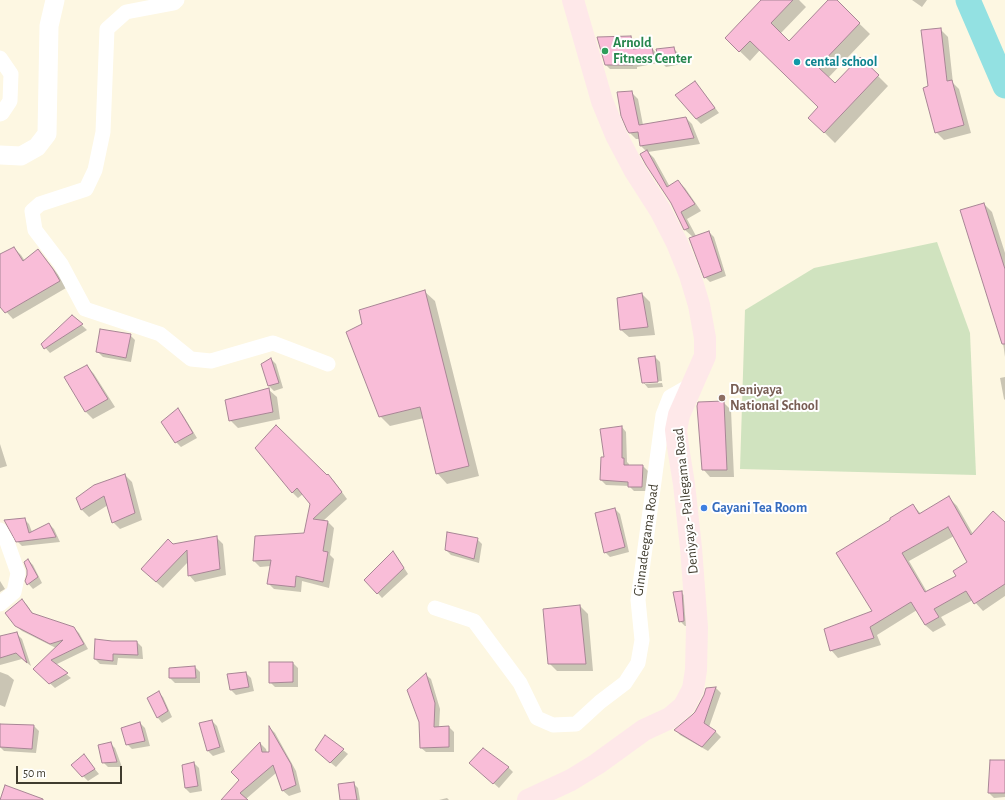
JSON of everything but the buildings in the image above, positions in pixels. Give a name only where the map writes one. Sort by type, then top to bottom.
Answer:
[{"type":"main road","name":"Deniyaya - Pallegama Road","points":[[528,800],[571,780],[597,764],[644,730],[670,718],[684,706],[693,689],[696,670],[697,627],[692,548],[676,430],[679,415],[704,356],[705,338],[699,305],[690,275],[677,243],[660,210],[635,171],[616,135],[602,101],[573,0]]},
{"type":"street","points":[[0,155],[21,156],[37,147],[47,134],[49,26],[55,0]]},
{"type":"street","points":[[177,0],[174,3],[126,12],[107,28],[103,132],[95,170],[86,189],[40,204],[32,211],[35,230],[61,264],[85,309],[160,334],[191,359],[211,361],[273,343],[328,364]]},
{"type":"street","points":[[0,58],[11,74],[10,101],[0,114]]},
{"type":"street","name":"Ginnadeegama Road","points":[[435,608],[474,620],[520,683],[537,718],[553,725],[576,724],[600,702],[625,683],[638,663],[642,640],[638,600],[663,415],[670,397],[691,385]]},
{"type":"street","points":[[0,530],[7,542],[18,573],[14,592],[0,604]]},
{"type":"green space","points":[[937,242],[970,333],[976,475],[740,469],[745,310],[814,268]]},
{"type":"waterway","points":[[968,0],[1005,86]]},
{"type":"place","name":"Arnold Fitness Center","points":[[605,51]]},
{"type":"place","name":"cental school","points":[[797,62]]},
{"type":"place","name":"Deniyaya National School","points":[[722,398]]},
{"type":"place","name":"Gayani Tea Room","points":[[704,508]]}]
